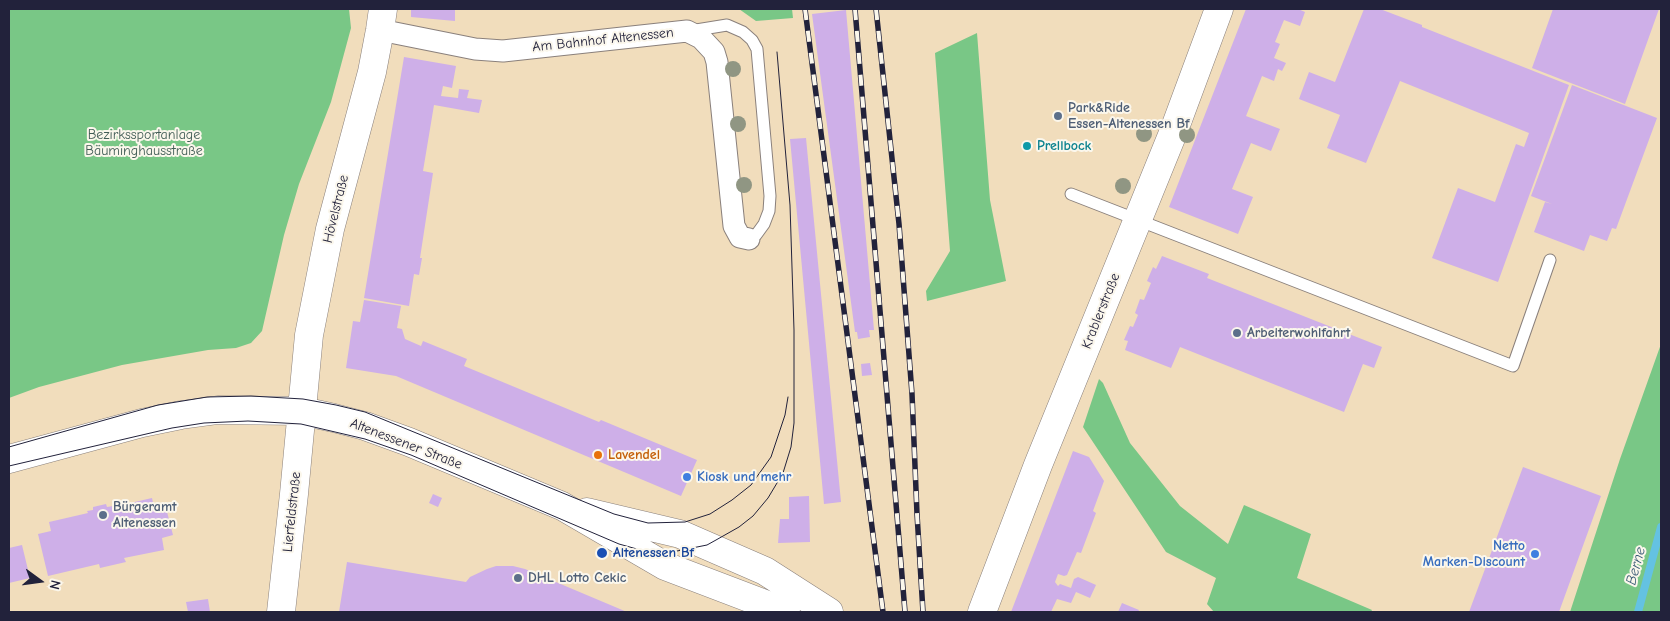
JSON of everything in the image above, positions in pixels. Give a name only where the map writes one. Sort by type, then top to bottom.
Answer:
[{"type":"main road","name":"Krablerstraße","points":[[982,612],[1038,465],[1173,133],[1220,9]]},
{"type":"main road","name":"Hövelstraße","points":[[302,412],[309,335],[328,238],[372,72],[381,20]]},
{"type":"main road","name":"Altenessener Straße","points":[[9,459],[142,423],[181,415],[230,409],[302,412],[334,418],[378,430],[562,506],[665,566],[786,612]]},
{"type":"main road","name":"Lierfeldstraße","points":[[282,612],[302,412]]},
{"type":"main road","name":"Altenessener Straße","points":[[562,506],[680,534],[764,571],[828,612]]},
{"type":"street","name":"Am Bahnhof Altenessen","points":[[381,20],[476,48],[503,51],[687,31],[701,38],[714,52],[717,62],[732,219],[740,237],[749,239]]},
{"type":"lane","points":[[687,31],[727,25],[743,32],[752,40],[757,49],[770,196],[769,211],[764,224],[756,235],[749,239]]},
{"type":"lane","points":[[1071,194],[1513,366],[1550,260]]},
{"type":"green space","name":"Bezirkssportanlage Bäuminghausstraße","points":[[9,9],[349,9],[351,28],[331,102],[299,184],[284,235],[262,331],[251,343],[236,348],[208,350],[122,365],[39,387],[9,398]]},
{"type":"green space","points":[[739,9],[792,9],[793,18],[756,21]]},
{"type":"green space","points":[[977,33],[990,200],[1006,281],[927,301],[926,291],[950,251],[935,53]]},
{"type":"green space","points":[[1661,344],[1661,612],[1570,612],[1620,459]]},
{"type":"green space","points":[[1099,379],[1103,383],[1130,443],[1180,506],[1228,544],[1244,505],[1311,534],[1297,578],[1372,610],[1371,612],[1214,612],[1207,604],[1216,578],[1166,552],[1083,427]]},
{"type":"building","points":[[411,9],[455,9],[455,21],[411,17]]},
{"type":"building","points":[[1246,9],[1298,9],[1305,12],[1300,26],[1284,20],[1275,42],[1280,44],[1274,58],[1286,63],[1282,71],[1278,69],[1274,81],[1262,76],[1246,116],[1280,129],[1271,151],[1251,143],[1232,189],[1253,197],[1238,234],[1169,207]]},
{"type":"building","points":[[1364,9],[1380,9],[1569,85],[1498,282],[1432,258],[1458,188],[1495,202],[1516,144],[1524,147],[1529,133],[1400,81],[1366,163],[1327,148],[1340,115],[1299,99],[1309,72],[1335,82]]},
{"type":"building","points":[[1553,9],[1659,9],[1625,104],[1532,68]]},
{"type":"building","points":[[846,10],[874,330],[869,330],[870,337],[858,339],[857,332],[855,332],[812,14]]},
{"type":"building","points":[[404,57],[456,66],[452,88],[443,86],[441,96],[458,98],[459,89],[469,90],[467,98],[482,100],[479,113],[434,105],[423,171],[433,173],[419,275],[414,274],[409,306],[364,298]]},
{"type":"building","points":[[1572,85],[1657,118],[1616,229],[1612,228],[1607,241],[1590,235],[1584,251],[1534,232],[1545,202],[1552,204],[1531,196]]},
{"type":"building","points":[[806,138],[841,502],[824,504],[790,139]]},
{"type":"building","name":"Arbeiterwohlfahrt","points":[[1162,256],[1209,274],[1207,278],[1382,347],[1374,368],[1363,364],[1344,412],[1180,347],[1171,368],[1125,350],[1128,341],[1124,340],[1130,326],[1133,327],[1138,315],[1135,313],[1140,299],[1144,300],[1151,283],[1147,281],[1153,267],[1156,269]]},
{"type":"building","points":[[364,300],[401,306],[397,328],[402,329],[405,339],[421,346],[423,341],[467,359],[464,366],[697,460],[681,496],[396,376],[346,368],[353,321],[360,322]]},
{"type":"building","points":[[870,363],[872,375],[862,376],[861,364]]},
{"type":"building","points":[[1073,451],[1089,457],[1104,481],[1093,511],[1096,513],[1081,553],[1077,552],[1067,575],[1058,574],[1055,582],[1058,586],[1060,584],[1071,588],[1074,579],[1078,577],[1096,585],[1090,598],[1076,592],[1071,603],[1057,599],[1051,612],[1011,612]]},
{"type":"building","name":"Netto Marken-Discount","points":[[1523,467],[1601,496],[1559,612],[1469,612]]},
{"type":"building","points":[[433,494],[442,498],[438,507],[429,503]]},
{"type":"building","points":[[809,496],[810,542],[778,543],[780,519],[789,519],[789,497]]},
{"type":"building","points":[[152,498],[154,507],[165,504],[173,535],[162,538],[164,550],[124,558],[126,562],[100,568],[99,564],[48,576],[38,534],[51,531],[49,522],[88,513],[87,511],[93,510],[93,507],[106,504],[107,507],[113,507]]},
{"type":"building","points":[[22,545],[30,578],[9,583],[9,548]]},
{"type":"building","points":[[347,562],[466,582],[470,577],[487,569],[496,566],[513,566],[525,569],[627,612],[339,612]]},
{"type":"building","points":[[208,599],[210,612],[188,612],[186,602]]},
{"type":"building","points":[[1122,603],[1139,610],[1138,612],[1118,612]]},
{"type":"waterway","name":"Berne","points":[[1638,612],[1661,527]]},
{"type":"tram line","points":[[9,466],[172,428],[204,423],[248,421],[301,424],[365,439],[411,455],[619,544],[644,551],[672,552],[707,545],[739,527],[753,516],[768,498],[783,473],[791,447],[794,423],[794,330],[790,205],[777,52]]},
{"type":"tram line","points":[[9,447],[158,405],[207,397],[251,396],[303,399],[365,412],[614,514],[648,523],[685,522],[710,514],[751,485],[771,457],[785,415],[788,397]]},
{"type":"railway","points":[[805,9],[883,612]]},
{"type":"railway","points":[[855,9],[905,612]]},
{"type":"railway","points":[[876,9],[899,224],[912,394],[923,612]]},
{"type":"place","name":"Park&Ride Essen-Altenessen Bf","points":[[1058,116]]},
{"type":"place","name":"Prellbock","points":[[1027,146]]},
{"type":"place","name":"Arbeiterwohlfahrt","points":[[1237,333]]},
{"type":"place","name":"Lavendel","points":[[598,455]]},
{"type":"place","name":"Kiosk und mehr","points":[[687,477]]},
{"type":"place","name":"Bürgeramt Altenessen","points":[[103,515]]},
{"type":"place","name":"Altenessen Bf","points":[[602,553]]},
{"type":"place","name":"Netto Marken-Discount","points":[[1535,554]]},
{"type":"place","name":"DHL Lotto Cekic","points":[[518,578]]}]
